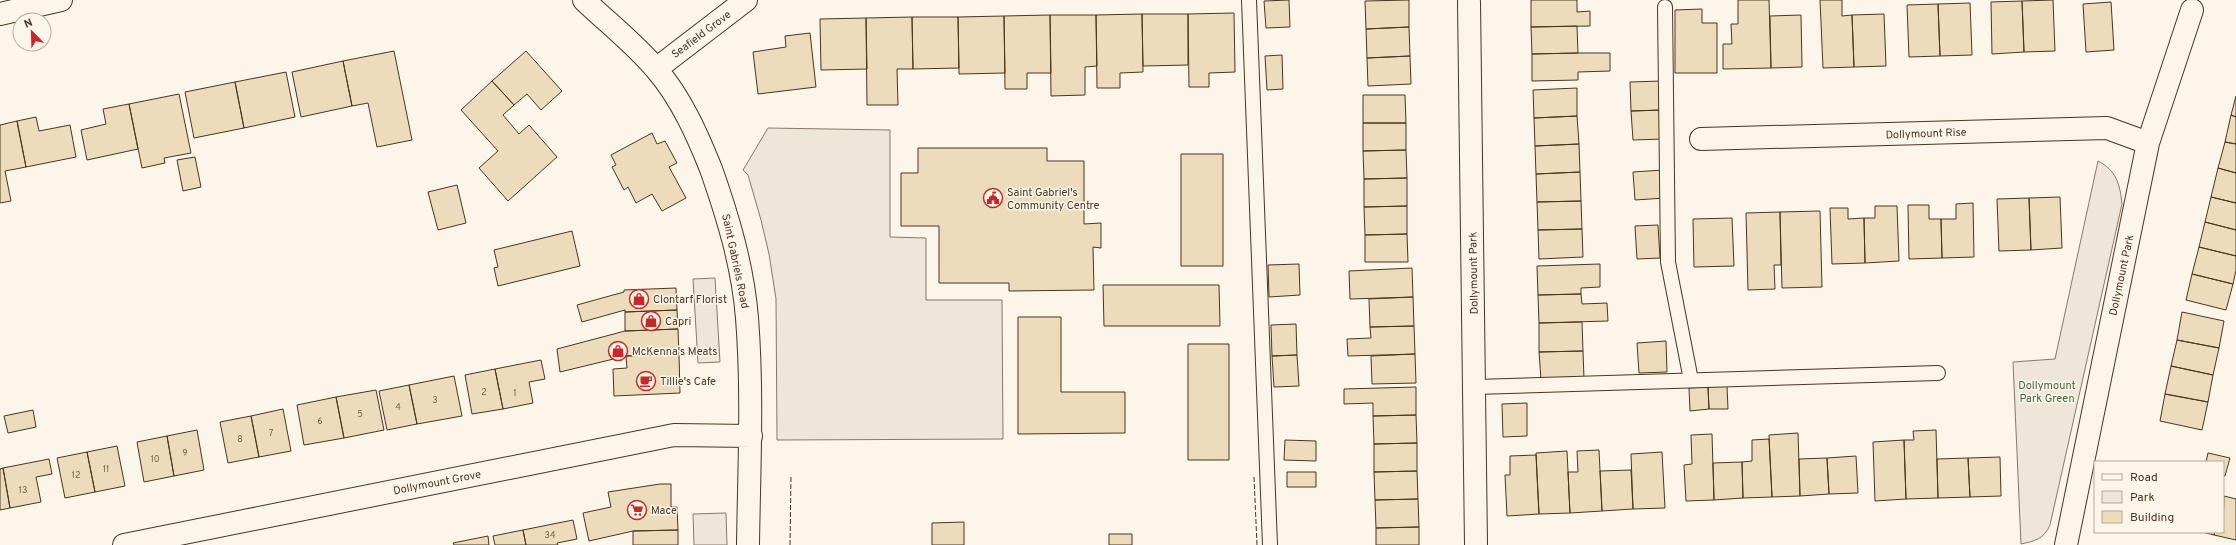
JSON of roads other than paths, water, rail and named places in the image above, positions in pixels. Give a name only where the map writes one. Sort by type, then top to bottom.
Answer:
[{"type":"street","points":[[0,14],[61,0]]},
{"type":"street","name":"Saint Gabriels Road","points":[[584,0],[656,69],[676,97],[698,135],[726,212],[738,259],[747,318],[751,436],[748,545]]},
{"type":"street","name":"Seafield Grove","points":[[656,69],[746,0]]},
{"type":"street","name":"Dollymount Park","points":[[1468,2],[1475,387],[1476,545]]},
{"type":"street","name":"Dollymount Park","points":[[2066,545],[2148,143],[2192,10]]},
{"type":"street","name":"Dollymount Rise","points":[[1701,139],[2107,128],[2148,143]]},
{"type":"street","name":"Dollymount Grove","points":[[124,545],[674,435],[751,436]]},
{"type":"lane","points":[[1250,0],[1270,545]]},
{"type":"lane","points":[[1665,7],[1668,262],[1691,380]]},
{"type":"lane","points":[[1475,387],[1938,373]]},
{"type":"place","name":"Saint Gabriel's Community Centre","points":[[993,198]]},
{"type":"place","name":"Clontarf Florist","points":[[639,299]]},
{"type":"place","name":"Capri","points":[[651,321]]},
{"type":"place","name":"McKenna's Meats","points":[[618,351]]},
{"type":"place","name":"Tillie's Cafe","points":[[646,381]]},
{"type":"place","name":"Mace","points":[[637,510]]},
{"type":"park label","name":"Dollymount Park Green","points":[[2047,391]]}]
